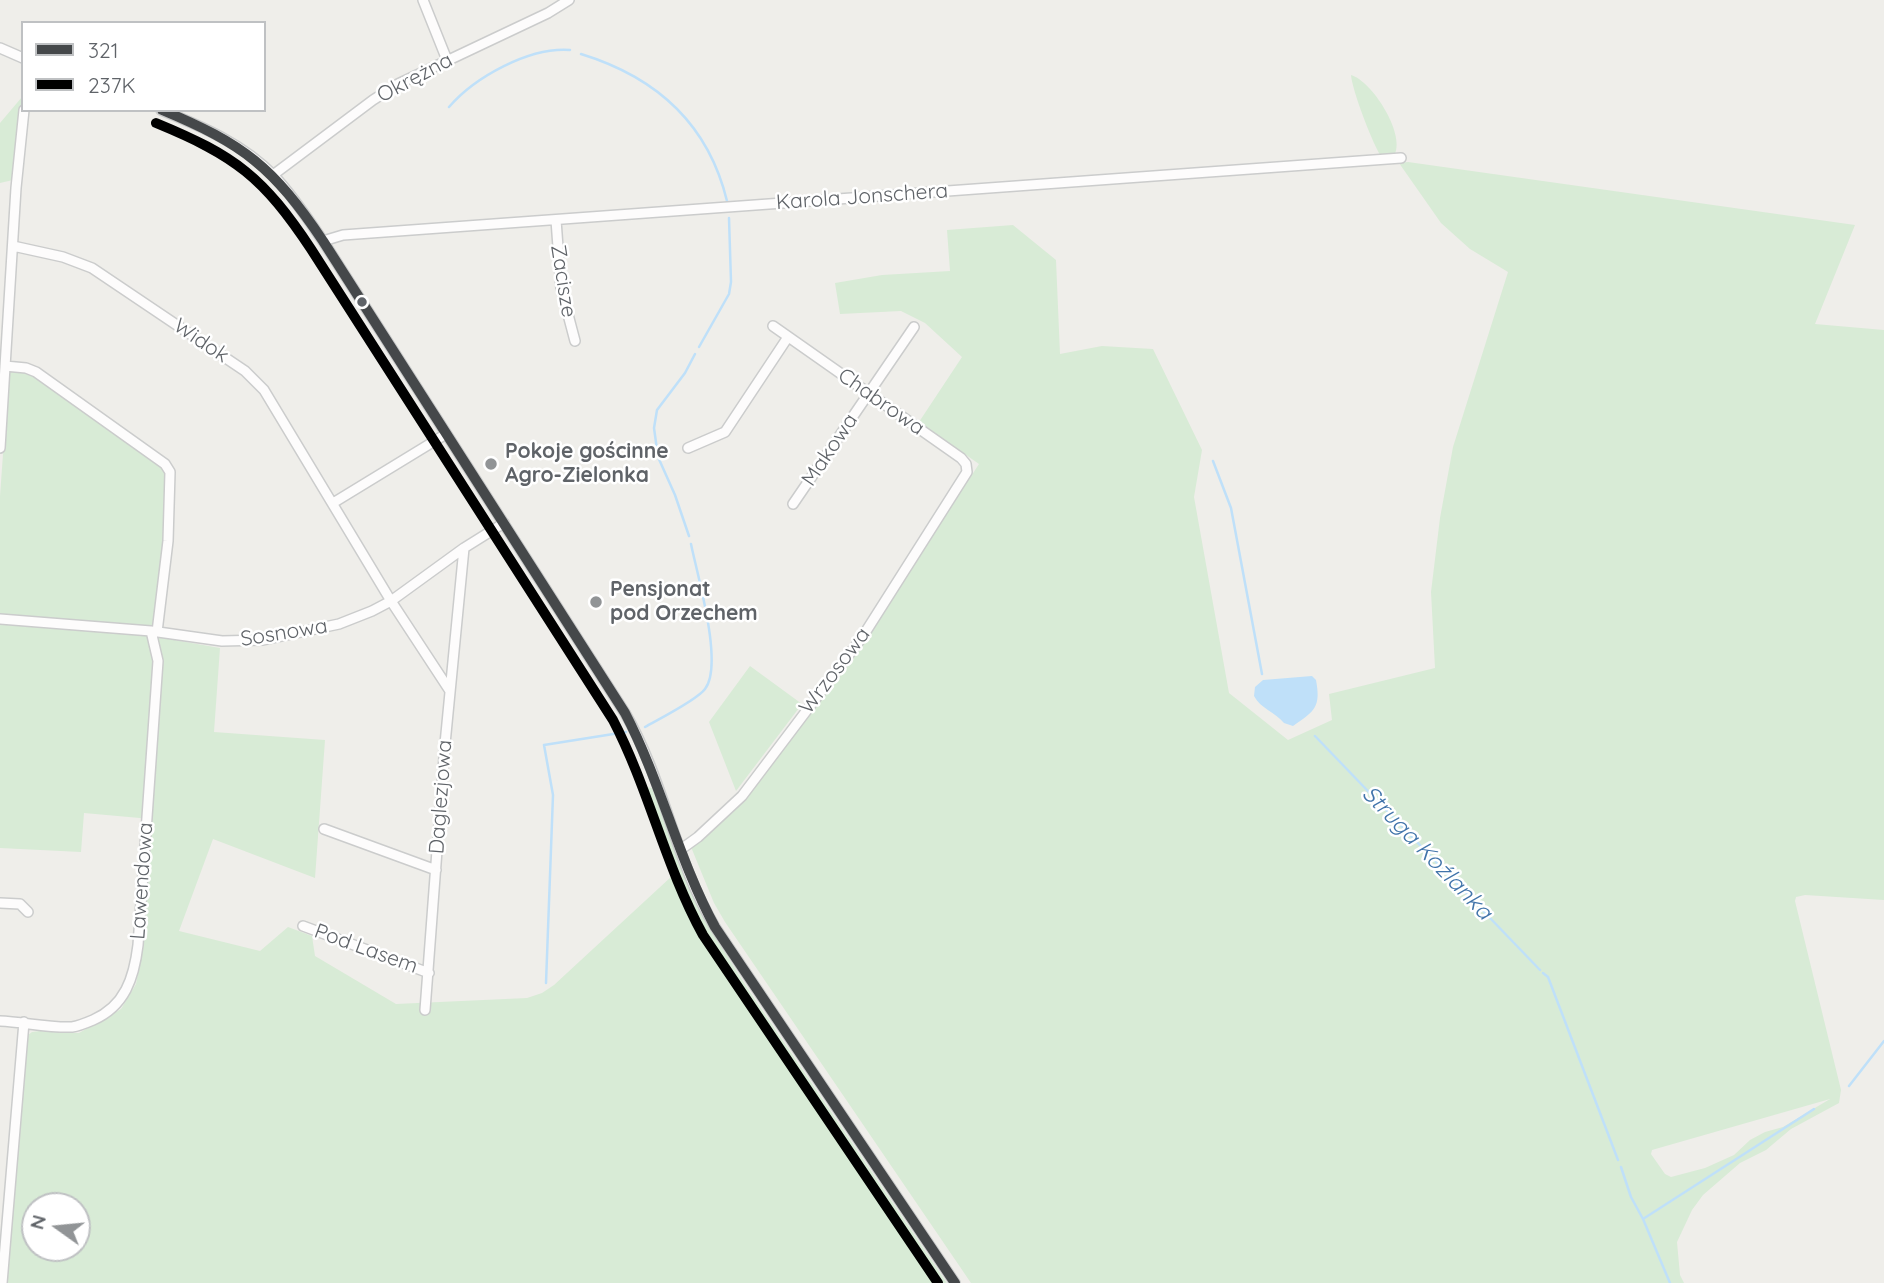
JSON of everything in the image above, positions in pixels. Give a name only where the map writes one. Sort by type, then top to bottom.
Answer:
[{"type":"street","points":[[423,0],[447,60]]},
{"type":"street","name":"Okrężna","points":[[273,175],[373,100],[405,80],[558,8],[569,0]]},
{"type":"street","points":[[0,48],[21,57]]},
{"type":"street","points":[[0,448],[16,188],[24,112]]},
{"type":"street","points":[[166,112],[236,146],[273,175],[298,204],[323,241],[629,719],[695,887],[715,928],[955,1283]]},
{"type":"street","name":"Karola Jonschera","points":[[323,241],[342,235],[1401,158]]},
{"type":"street","name":"Zacisze","points":[[556,220],[561,288],[575,341]]},
{"type":"street","name":"Widok","points":[[13,246],[63,257],[92,268],[245,372],[264,390],[391,601]]},
{"type":"street","name":"Chabrowa","points":[[774,326],[964,461],[967,472]]},
{"type":"street","name":"Makowa","points":[[793,504],[914,327]]},
{"type":"street","points":[[688,448],[725,432],[788,337]]},
{"type":"street","name":"Lawendowa","points":[[0,1021],[72,1027],[97,1018],[118,1004],[128,988],[135,968],[158,661],[154,632],[168,541],[170,472],[165,464],[36,372],[5,366]]},
{"type":"street","points":[[334,503],[446,434]]},
{"type":"street","name":"Wrzosowa","points":[[680,850],[742,796],[863,636],[967,472]]},
{"type":"street","name":"Sosnowa","points":[[0,620],[154,632],[222,641],[263,640],[339,624],[391,601],[464,548],[504,523]]},
{"type":"street","name":"Daglezjowa","points":[[425,1010],[464,548]]},
{"type":"street","points":[[391,601],[450,691]]},
{"type":"street","points":[[324,829],[436,870]]},
{"type":"street","points":[[0,903],[20,904],[28,912]]},
{"type":"street","name":"Pod Lasem","points":[[303,926],[429,973]]},
{"type":"street","points":[[2,1283],[24,1022]]},
{"type":"green space","points":[[1351,75],[1368,87],[1385,109],[1395,134],[1395,154],[1382,158],[1378,151],[1368,130]]},
{"type":"green space","points":[[21,98],[13,180],[0,183],[0,123]]},
{"type":"green space","points":[[1408,162],[1855,225],[1815,324],[1884,330],[1884,900],[1805,895],[1796,897],[1795,901],[1841,1090],[1839,1103],[1791,1129],[1766,1150],[1740,1163],[1703,1195],[1692,1210],[1677,1242],[1680,1275],[1684,1283],[971,1283],[725,922],[714,903],[691,847],[744,800],[865,639],[979,464],[919,422],[962,357],[925,323],[901,311],[840,314],[835,283],[882,275],[950,271],[947,230],[1013,225],[1056,260],[1060,354],[1102,346],[1153,349],[1202,450],[1194,497],[1229,693],[1288,740],[1332,720],[1329,694],[1435,668],[1431,592],[1440,518],[1453,447],[1508,272],[1470,249],[1441,223],[1399,163]],"holes":[[[1830,1099],[1783,1127],[1765,1132],[1750,1140],[1734,1155],[1705,1168],[1671,1177],[1665,1174],[1651,1154],[1652,1150]]]},
{"type":"green space","points":[[9,370],[32,373],[161,464],[167,472],[169,483],[152,636],[220,648],[214,732],[325,740],[315,878],[213,839],[179,931],[260,951],[288,927],[312,936],[315,956],[396,1004],[527,998],[554,985],[672,876],[670,867],[674,861],[646,787],[652,788],[695,901],[716,938],[947,1283],[6,1283],[28,1035],[40,1031],[79,1033],[121,1009],[136,984],[141,956],[151,819],[84,813],[81,852],[0,848],[0,496]]},
{"type":"green space","points":[[750,666],[802,704],[736,791],[709,722]]},
{"type":"water","points":[[1312,676],[1316,680],[1318,696],[1315,708],[1293,726],[1284,723],[1254,696],[1255,687],[1263,680]]},
{"type":"waterway","points":[[449,107],[473,85],[504,66],[537,53],[570,50]]},
{"type":"waterway","points":[[581,54],[633,76],[675,107],[707,148],[727,201]]},
{"type":"waterway","points":[[699,347],[729,294],[729,218]]},
{"type":"waterway","points":[[689,536],[658,457],[654,428],[657,410],[685,373],[695,354]]},
{"type":"waterway","points":[[1213,461],[1231,508],[1262,674]]},
{"type":"waterway","points":[[645,727],[694,698],[705,689],[710,677],[711,640],[691,544]]},
{"type":"waterway","points":[[546,983],[553,795],[544,745],[626,732]]},
{"type":"waterway","name":"Struga Koźlanka","points":[[1315,736],[1540,970]]},
{"type":"waterway","name":"Struga Koźlanka","points":[[1543,973],[1548,977],[1618,1160]]},
{"type":"waterway","points":[[1849,1086],[1884,1041]]},
{"type":"waterway","points":[[1643,1219],[1814,1109]]},
{"type":"waterway","name":"Struga Koźlanka","points":[[1621,1167],[1631,1197],[1670,1283]]},
{"type":"transit line","name":"321","points":[[167,112],[215,134],[254,160],[288,194],[323,241],[625,713],[649,766],[690,875],[715,927],[955,1283]]},
{"type":"transit line","name":"237K","points":[[156,123],[207,146],[246,171],[278,204],[311,249],[613,720],[637,773],[678,882],[703,935],[938,1283]]},
{"type":"place","name":"Pokoje gościnne Agro-Zielonka","points":[[491,464]]},
{"type":"place","name":"Pensjonat pod Orzechem","points":[[596,602]]}]
